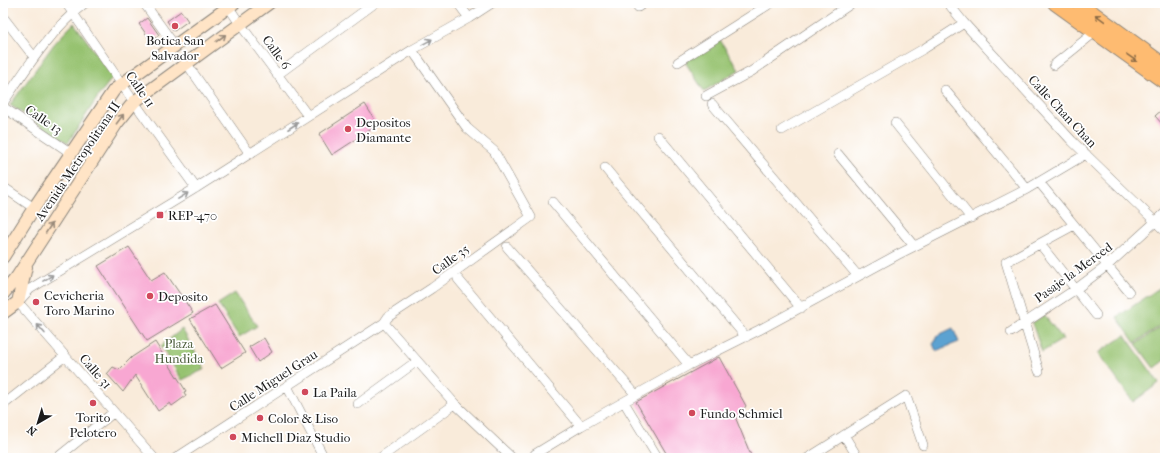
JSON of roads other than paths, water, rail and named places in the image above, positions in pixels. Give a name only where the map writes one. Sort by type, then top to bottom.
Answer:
[{"type":"highway","points":[[1055,3],[1095,32],[1118,40],[1165,66]]},
{"type":"highway","points":[[1079,3],[1165,82]]},
{"type":"main road","name":"Avenida Metropolitana II","points":[[6,290],[28,260],[117,123],[134,102],[269,3]]},
{"type":"main road","name":"Avenida Metropolitana II","points":[[3,257],[34,208],[114,90],[230,4]]},
{"type":"main road","points":[[3,313],[18,302],[28,260]]},
{"type":"street","name":"Calle 11","points":[[66,3],[121,84],[196,188]]},
{"type":"street","points":[[3,104],[34,57],[73,12],[85,3]]},
{"type":"street","points":[[144,3],[175,46]]},
{"type":"street","points":[[277,75],[375,3]]},
{"type":"street","points":[[458,3],[468,18]]},
{"type":"street","points":[[18,302],[30,289],[196,188],[412,50],[492,3]]},
{"type":"street","points":[[678,62],[771,3]]},
{"type":"street","name":"Calle Chan Chan","points":[[948,3],[964,24],[1072,141],[1165,231]]},
{"type":"street","name":"Calle 6","points":[[230,4],[240,24],[308,116]]},
{"type":"street","points":[[846,5],[709,100],[858,276]]},
{"type":"street","points":[[3,17],[34,57]]},
{"type":"street","points":[[782,130],[964,24]]},
{"type":"street","points":[[1054,65],[1095,32]]},
{"type":"street","name":"Calle 35","points":[[384,323],[388,317],[432,288],[531,216],[494,151],[467,128],[412,50]]},
{"type":"street","points":[[187,64],[250,154]]},
{"type":"street","points":[[945,90],[1027,189]]},
{"type":"street","name":"Calle 13","points":[[3,107],[71,153]]},
{"type":"street","points":[[895,123],[971,218]]},
{"type":"street","points":[[658,136],[801,308]]},
{"type":"street","points":[[838,154],[914,246]]},
{"type":"street","points":[[533,457],[581,426],[689,365],[801,308],[914,246],[1027,189],[1086,154]]},
{"type":"street","points":[[605,168],[746,337]]},
{"type":"street","points":[[1039,182],[1108,265],[1128,292]]},
{"type":"street","points":[[3,187],[34,208]]},
{"type":"street","points":[[553,202],[689,365]]},
{"type":"street","name":"Pasaje la Merced","points":[[1011,332],[1076,289],[1108,265],[1155,221],[1165,214]]},
{"type":"street","points":[[1039,371],[1006,262],[1074,225]]},
{"type":"street","points":[[1040,244],[1096,315]]},
{"type":"street","points":[[507,247],[636,395]]},
{"type":"street","points":[[458,279],[581,426]]},
{"type":"street","name":"Calle 31","points":[[18,302],[154,458]]},
{"type":"street","points":[[384,323],[455,404],[512,458]]},
{"type":"street","name":"Calle Miguel Grau","points":[[176,458],[384,323]]},
{"type":"street","points":[[3,406],[65,356]]},
{"type":"street","points":[[358,404],[417,361]]},
{"type":"street","points":[[287,386],[322,454]]},
{"type":"street","points":[[808,458],[906,396],[924,446]]},
{"type":"street","points":[[624,402],[658,458]]},
{"type":"street","points":[[380,458],[455,404]]},
{"type":"street","points":[[57,458],[114,412]]},
{"type":"street","points":[[844,434],[858,458]]},
{"type":"water","points":[[953,328],[959,342],[936,351],[933,344],[936,340],[936,336]]},
{"type":"place","name":"Botica San Salvador","points":[[175,26]]},
{"type":"place","name":"Depositos Diamante","points":[[348,129]]},
{"type":"place","name":"REP-470","points":[[160,215]]},
{"type":"place","name":"Deposito","points":[[150,296]]},
{"type":"place","name":"Cevicheria Toro Marino","points":[[36,302]]},
{"type":"place","name":"La Paila","points":[[305,392]]},
{"type":"place","name":"Torito Pelotero","points":[[93,403]]},
{"type":"place","name":"Fundo Schmiel","points":[[692,413]]},
{"type":"place","name":"Color & Liso","points":[[260,418]]},
{"type":"place","name":"Michell Diaz Studio","points":[[233,437]]},
{"type":"park label","name":"Plaza Hundida","points":[[179,350]]}]
